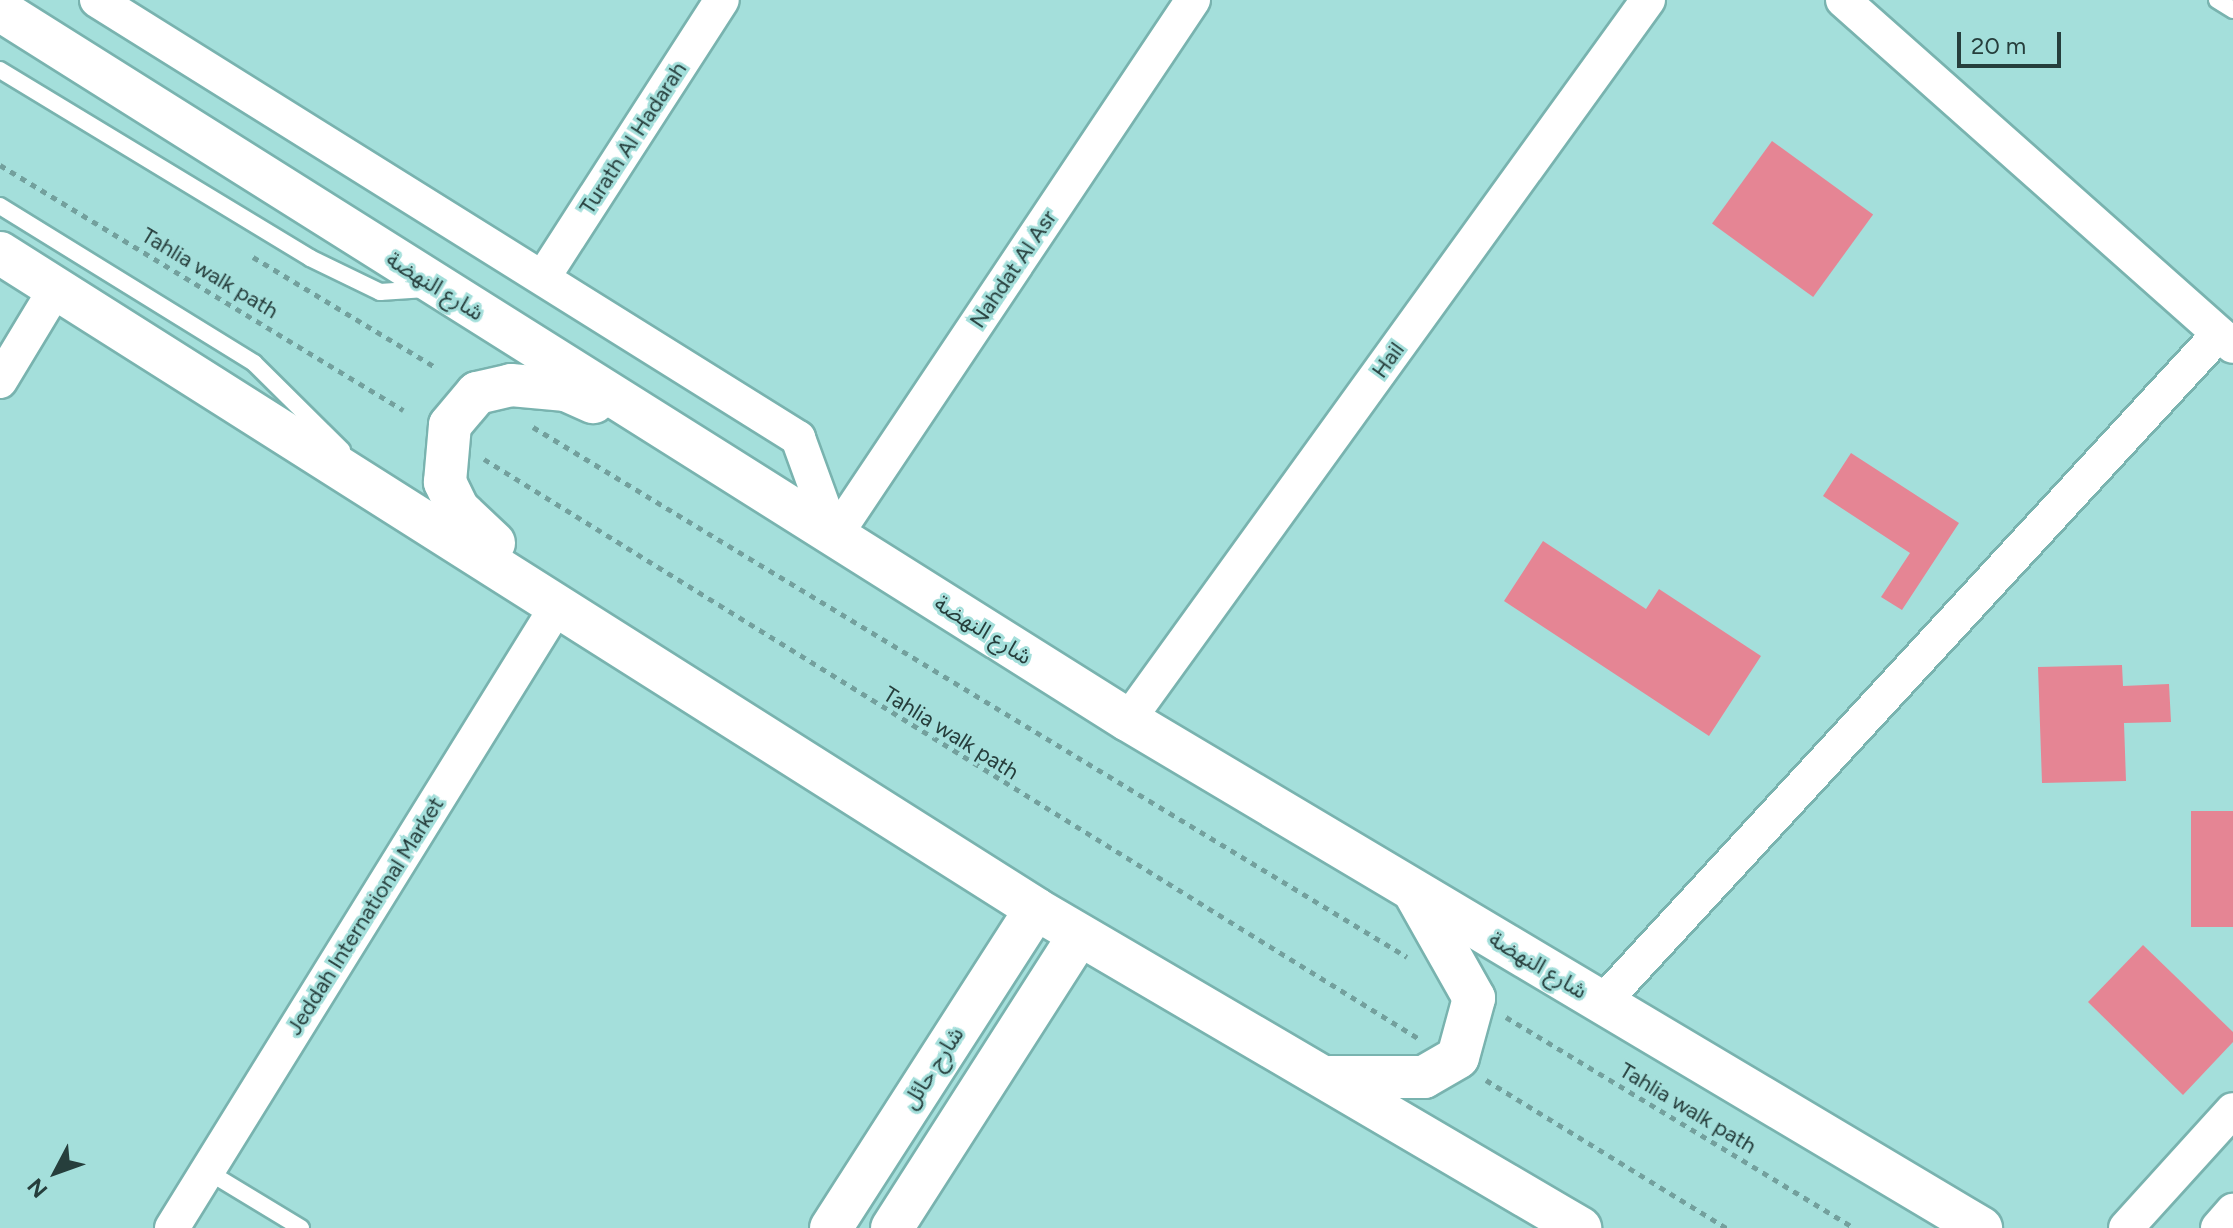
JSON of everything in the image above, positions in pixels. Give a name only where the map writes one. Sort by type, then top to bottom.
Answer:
[{"type":"street","points":[[97,0],[544,276],[798,438],[834,537]]},
{"type":"street","name":"Turath Al Hadarah","points":[[544,276],[722,0]]},
{"type":"street","name":"Nahdat Al Asr","points":[[834,537],[1193,0]]},
{"type":"street","name":"Hail","points":[[1128,720],[1648,0]]},
{"type":"street","points":[[1602,1003],[2226,340],[1843,0]]},
{"type":"street","name":"شارع النهضة","points":[[0,10],[664,432],[1128,720],[1981,1228]]},
{"type":"street","points":[[0,253],[559,603],[1079,936],[1580,1228]]},
{"type":"street","points":[[0,381],[56,288]]},
{"type":"street","points":[[559,603],[458,509],[445,482],[450,425],[477,393],[511,385],[566,390],[664,432]]},
{"type":"street","name":"Jeddah International Market","points":[[172,1228],[559,603]]},
{"type":"street","points":[[1321,1077],[1424,1077],[1458,1057],[1474,998],[1413,890]]},
{"type":"street","name":"شارح حائل","points":[[831,1228],[1036,909]]},
{"type":"street","points":[[892,1228],[1079,936]]},
{"type":"street","points":[[2126,1228],[2233,1110]]},
{"type":"street","points":[[2218,1228],[2233,1211]]},
{"type":"lane","points":[[2217,0],[2233,10]]},
{"type":"lane","points":[[0,70],[310,258],[380,292],[439,289]]},
{"type":"lane","points":[[0,206],[254,363],[390,497]]},
{"type":"lane","points":[[207,1171],[301,1228]]},
{"type":"path","name":"Tahlia walk path","points":[[0,165],[403,410]]},
{"type":"path","name":"Tahlia walk path","points":[[529,424],[1414,962]]},
{"type":"path","name":"Tahlia walk path","points":[[470,450],[1418,1039]]},
{"type":"path","name":"Tahlia walk path","points":[[1505,1016],[1854,1228]]},
{"type":"path","points":[[1479,1076],[1727,1228]]},
{"type":"building","points":[[1772,141],[1873,214],[1813,297],[1712,224]]},
{"type":"building","points":[[1851,453],[1959,523],[1902,610],[1881,597],[1910,553],[1823,496]]},
{"type":"building","points":[[1543,541],[1646,609],[1659,589],[1761,656],[1709,736],[1504,601]]},
{"type":"building","points":[[2122,665],[2123,686],[2169,684],[2171,722],[2124,723],[2126,781],[2042,783],[2038,667]]},
{"type":"building","points":[[2191,811],[2233,811],[2233,927],[2191,927]]},
{"type":"building","points":[[2143,945],[2233,1032],[2233,1042],[2183,1095],[2088,1002]]}]
